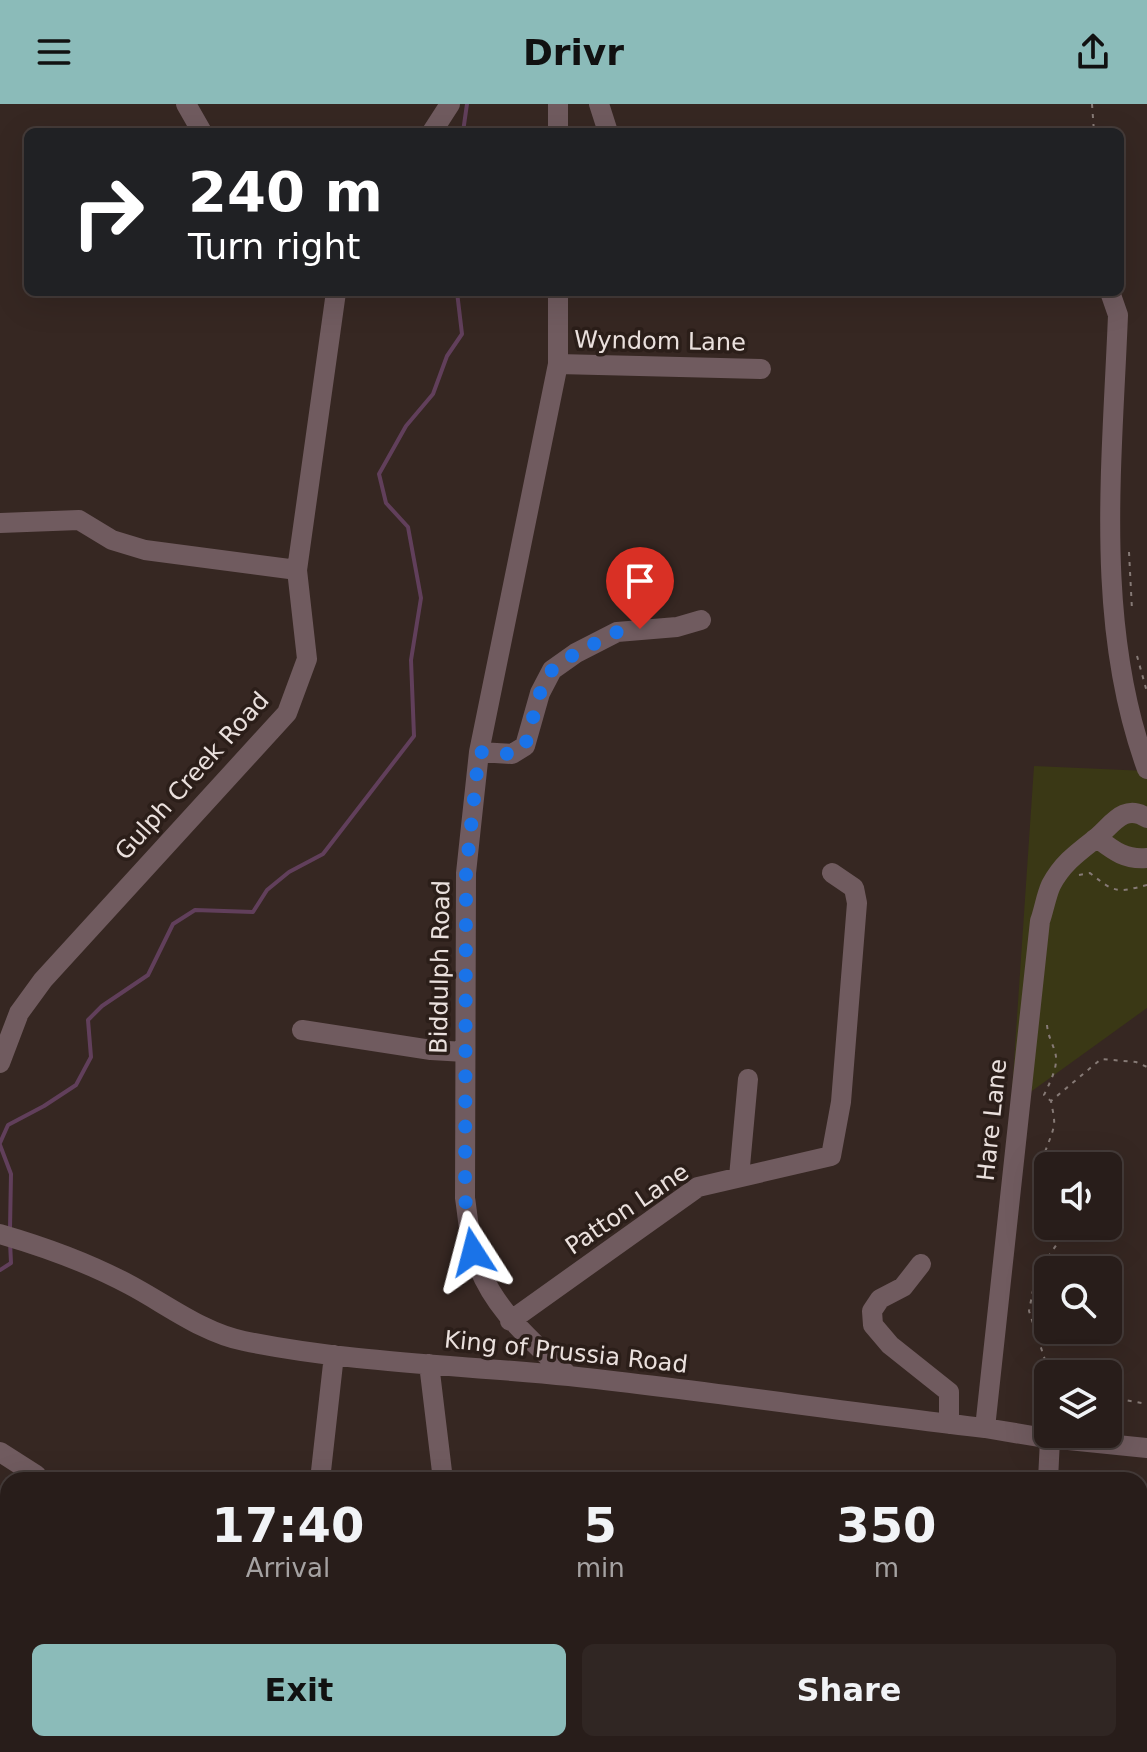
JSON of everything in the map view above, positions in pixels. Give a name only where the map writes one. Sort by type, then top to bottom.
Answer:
[{"type":"street","points":[[186,104],[200,128]]},
{"type":"street","points":[[435,128],[450,104]]},
{"type":"street","points":[[558,104],[558,128]]},
{"type":"street","points":[[599,104],[607,128]]},
{"type":"street","name":"Gulph Creek Road","points":[[0,1063],[19,1013],[43,980],[287,713],[307,659],[297,570],[335,296]]},
{"type":"street","name":"Biddulph Road","points":[[558,296],[558,364],[479,752],[466,873],[465,1198],[473,1252],[486,1287],[510,1321],[569,1376]]},
{"type":"street","points":[[1111,296],[1118,315],[1110,558],[1118,664],[1147,769]]},
{"type":"street","name":"Wyndom Lane","points":[[558,364],[761,369]]},
{"type":"street","points":[[0,523],[79,520],[112,540],[145,550],[297,570]]},
{"type":"street","points":[[479,752],[512,754],[525,746],[540,693],[552,670],[576,653],[617,632],[677,627],[701,620]]},
{"type":"street","name":"Hare Lane","points":[[985,1428],[1040,921],[1050,887],[1065,863],[1097,838],[1114,818],[1141,814],[1147,818]]},
{"type":"street","points":[[1097,838],[1120,855],[1134,860],[1147,858]]},
{"type":"street","name":"Patton Lane","points":[[510,1321],[698,1187],[831,1156],[841,1102],[857,903],[854,888],[832,873]]},
{"type":"street","points":[[302,1030],[465,1052]]},
{"type":"street","points":[[739,1177],[748,1079]]},
{"type":"street","name":"King of Prussia Road","points":[[10,1237],[88,1265],[209,1329],[241,1341],[334,1355],[569,1376],[1034,1436]]},
{"type":"street","points":[[921,1264],[903,1287],[880,1299],[872,1311],[873,1325],[890,1345],[949,1392],[949,1424]]},
{"type":"street","points":[[321,1472],[334,1355]]},
{"type":"street","points":[[429,1364],[442,1472]]},
{"type":"street","name":"King of Prussia Road","points":[[1122,1446],[1147,1448]]},
{"type":"street","points":[[1048,1472],[1050,1448]]},
{"type":"street","points":[[0,1452],[31,1472]]},
{"type":"path","points":[[1092,104],[1094,128]]},
{"type":"path","points":[[1075,875],[1090,873],[1106,886],[1120,892],[1147,885]]},
{"type":"path","points":[[1044,1152],[1055,1123],[1051,1101],[1044,1095],[1055,1068],[1056,1054],[1048,1040],[1047,1026]]},
{"type":"path","points":[[1051,1101],[1101,1059],[1136,1062],[1147,1067]]},
{"type":"path","points":[[1045,1360],[1029,1311],[1034,1285],[1057,1240]]},
{"type":"path","points":[[1122,1400],[1147,1404]]},
{"type":"shaded area","points":[[1034,766],[1147,771],[1147,1008],[1011,1106]]},
{"type":"waterway","points":[[464,128],[467,104]]},
{"type":"waterway","points":[[0,1143],[8,1125],[76,1085],[91,1057],[88,1020],[102,1006],[148,975],[173,924],[195,910],[253,912],[267,890],[289,872],[323,854],[414,736],[411,660],[421,598],[408,527],[386,503],[379,474],[406,426],[433,394],[447,356],[462,334],[457,296]]},
{"type":"waterway","points":[[0,1145],[11,1174],[10,1229]]},
{"type":"waterway","points":[[0,1270],[11,1263],[10,1242]]},
{"type":"route","points":[[473,1252],[465,1198],[466,873],[479,752],[512,754],[525,746],[540,693],[552,670],[576,653],[617,632],[640,629]]}]
